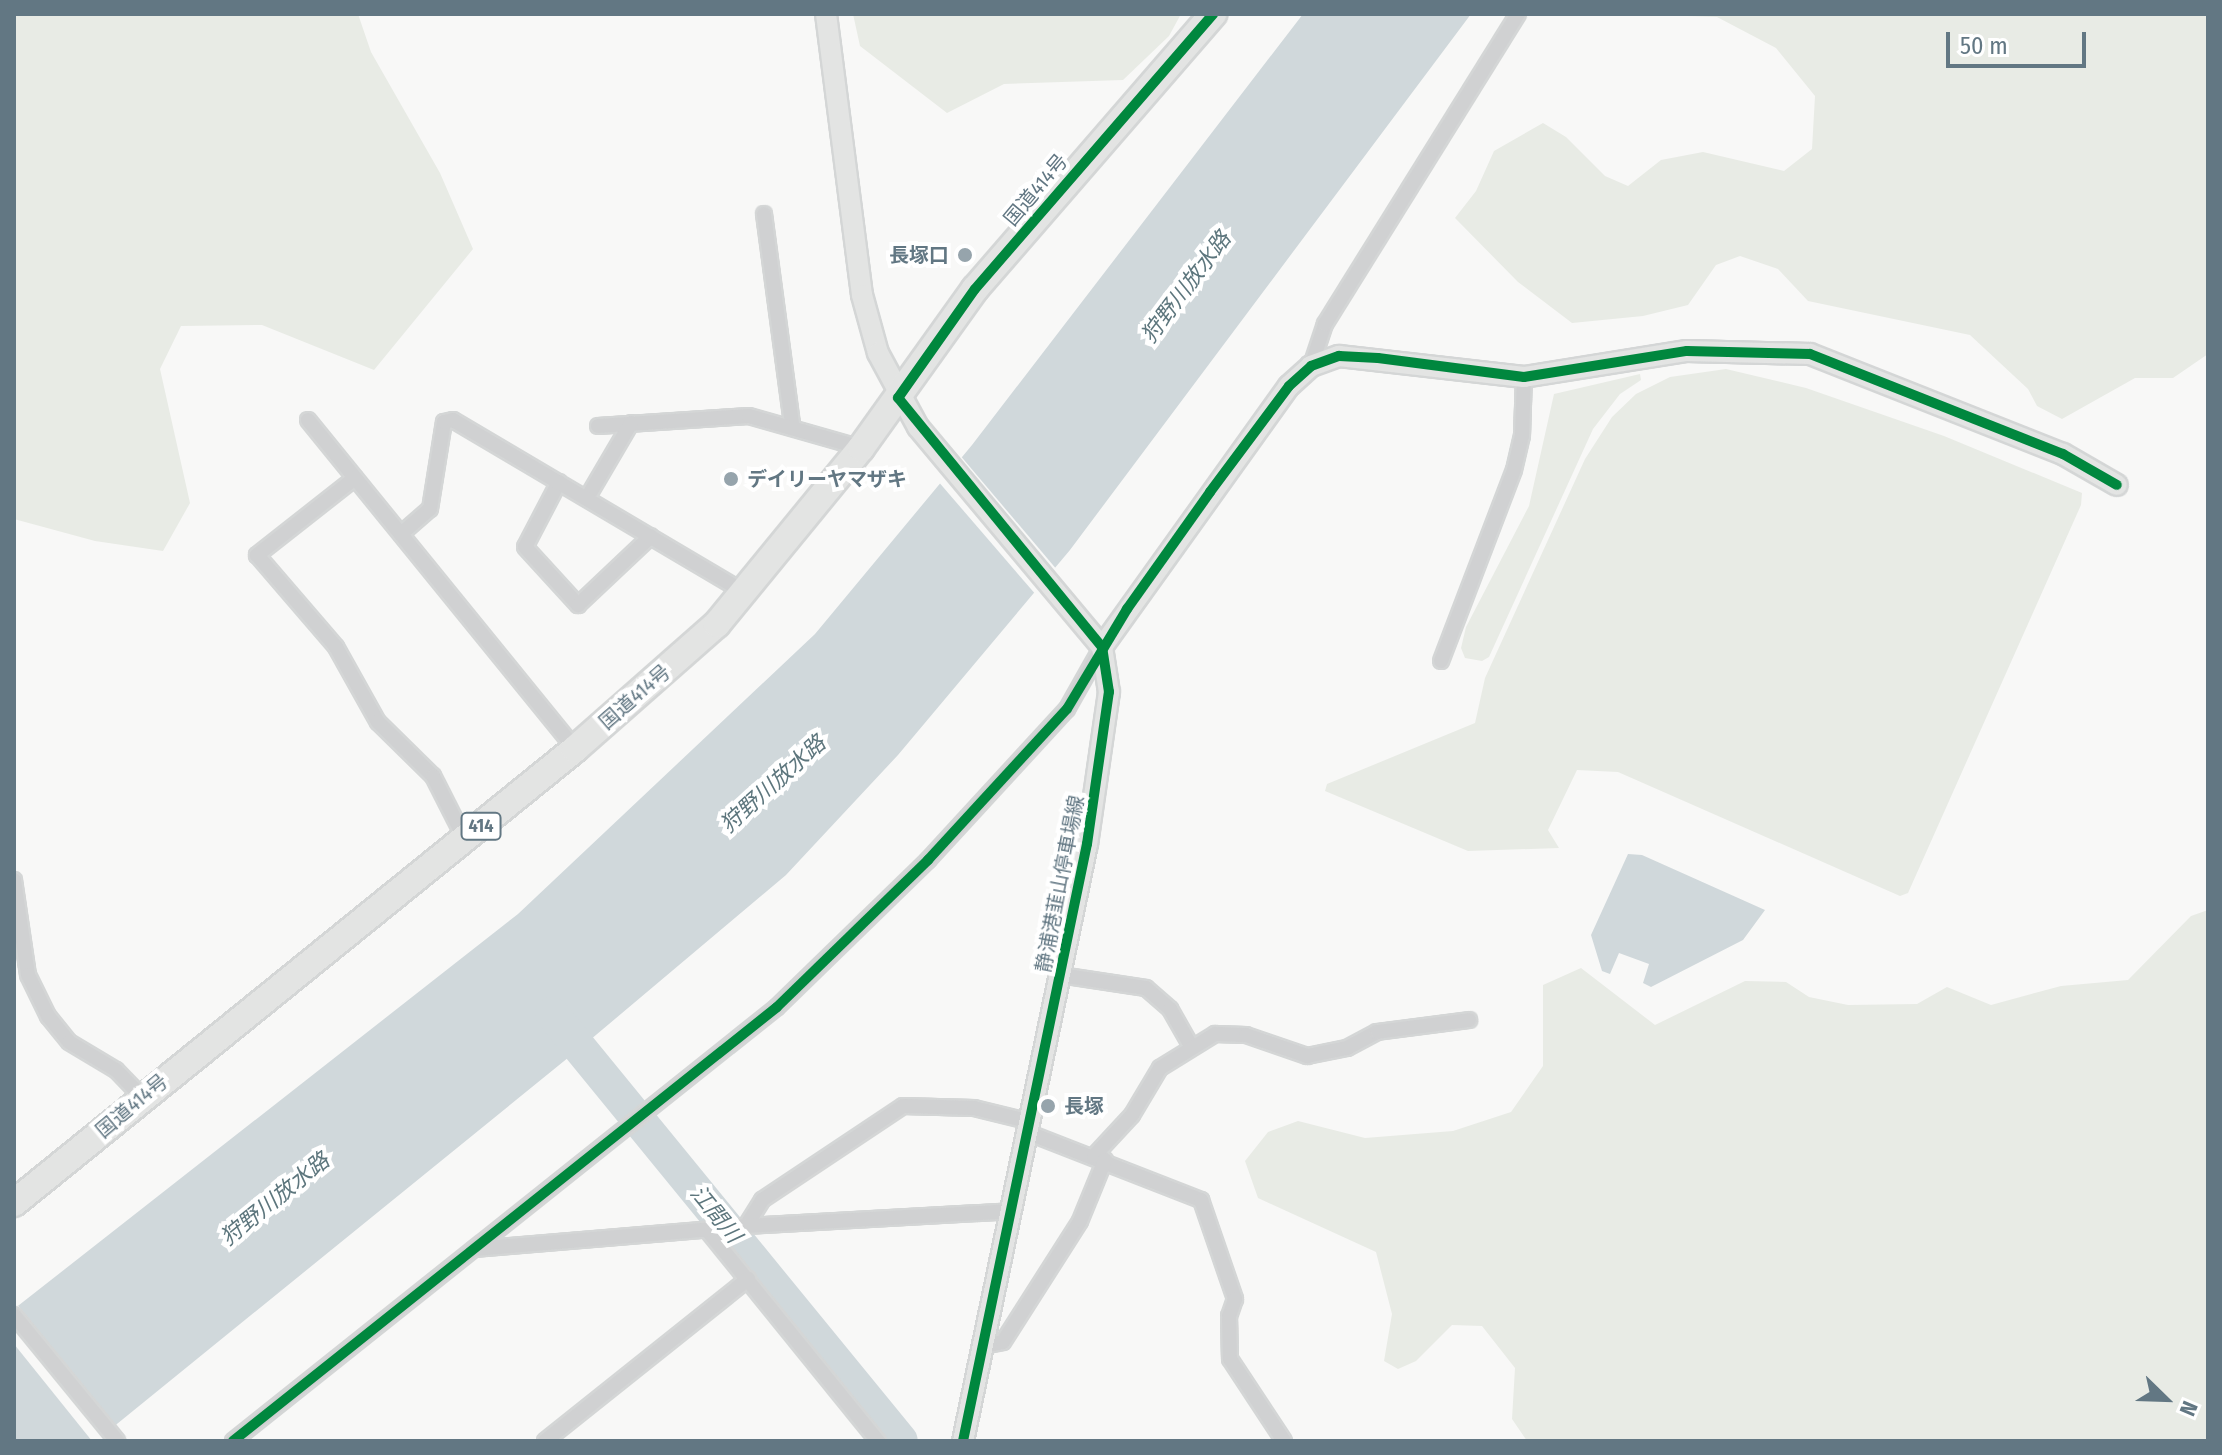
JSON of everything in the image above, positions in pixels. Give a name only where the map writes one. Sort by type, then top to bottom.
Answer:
[{"type":"highway","name":"国道414号","points":[[14,1203],[575,749],[693,647],[744,592],[861,448],[975,289],[1213,14]]},
{"type":"street","points":[[826,14],[862,295],[878,353],[898,398],[918,427],[1102,647]]},
{"type":"street","points":[[1311,366],[1325,324],[1518,14]]},
{"type":"street","points":[[764,214],[792,424]]},
{"type":"street","points":[[233,1441],[777,1007],[928,860],[1067,709],[1102,647],[1219,480],[1289,386],[1311,366],[1339,356],[1378,358],[1524,377],[1687,351],[1810,354],[2063,454],[2117,485]]},
{"type":"street","points":[[1441,661],[1514,470],[1522,436],[1524,377]]},
{"type":"street","points":[[598,426],[749,416],[792,424],[861,448]]},
{"type":"street","points":[[308,420],[575,749]]},
{"type":"street","points":[[401,534],[430,509],[444,422],[453,420],[744,592]]},
{"type":"street","points":[[587,498],[631,423]]},
{"type":"street","points":[[355,478],[257,555],[336,647],[378,722],[433,776],[465,839]]},
{"type":"street","points":[[559,482],[525,547],[578,605],[651,536]]},
{"type":"street","name":"静浦港韮山停車場線","points":[[963,1441],[1030,1127],[1107,726],[1102,647]]},
{"type":"street","points":[[14,880],[28,975],[48,1016],[69,1042],[116,1070],[142,1097]]},
{"type":"street","points":[[1060,975],[1146,988],[1170,1009],[1191,1046]]},
{"type":"street","points":[[983,1346],[1003,1342],[1080,1221],[1099,1158],[1132,1115],[1160,1068],[1191,1046],[1228,1032],[1307,1056],[1347,1048],[1377,1032],[1469,1020]]},
{"type":"street","points":[[746,1226],[762,1200],[903,1106],[974,1108],[1030,1127],[1201,1200],[1235,1299],[1229,1316],[1230,1359],[1284,1441]]},
{"type":"street","points":[[474,1249],[746,1226],[1011,1211]]},
{"type":"street","points":[[711,1229],[878,1441]]},
{"type":"street","points":[[545,1441],[748,1279]]},
{"type":"street","points":[[14,1315],[117,1441]]},
{"type":"shaded area","points":[[14,14],[358,14],[371,52],[440,173],[473,249],[374,370],[262,325],[181,326],[160,369],[190,503],[163,551],[95,541],[14,519]]},
{"type":"shaded area","points":[[853,14],[1181,14],[1169,36],[1123,80],[1004,84],[947,113],[860,46]]},
{"type":"shaded area","points":[[1627,14],[2208,14],[2208,354],[2173,378],[2135,378],[2062,419],[2037,406],[2028,389],[1970,335],[1808,301],[1778,269],[1740,256],[1716,265],[1688,305],[1643,316],[1572,323],[1518,282],[1455,218],[1476,191],[1494,151],[1543,123],[1566,137],[1605,176],[1628,186],[1661,160],[1703,152],[1784,171],[1812,149],[1815,96],[1776,48],[1717,17]]},
{"type":"shaded area","points":[[1726,369],[1806,388],[1944,436],[2082,493],[2081,505],[1908,893],[1900,896],[1618,772],[1577,770],[1548,830],[1559,848],[1468,851],[1325,791],[1327,784],[1475,723],[1485,678],[1585,459],[1612,417],[1636,394],[1670,377]]},
{"type":"shaded area","points":[[1640,374],[1641,380],[1620,394],[1593,429],[1489,657],[1482,661],[1465,658],[1461,648],[1466,627],[1529,506],[1554,394]]},
{"type":"shaded area","points":[[2208,910],[2208,1441],[1527,1441],[1512,1419],[1515,1368],[1482,1326],[1452,1325],[1416,1361],[1398,1369],[1384,1361],[1392,1314],[1376,1252],[1258,1198],[1245,1161],[1268,1132],[1298,1121],[1365,1138],[1453,1131],[1511,1112],[1543,1066],[1543,985],[1581,968],[1655,1025],[1745,981],[1786,982],[1809,997],[1848,1005],[1917,1004],[1947,987],[1991,1005],[2061,986],[2128,980],[2191,916]]},
{"type":"water","name":"狩野川放水路","points":[[1303,14],[1471,14],[1070,550],[898,755],[786,875],[590,1040],[96,1441],[14,1441],[14,1309],[518,914],[815,634],[972,445]]},
{"type":"water","points":[[1628,854],[1642,855],[1765,910],[1743,940],[1651,987],[1643,983],[1649,964],[1619,953],[1610,974],[1602,971],[1591,935]]},
{"type":"pier","points":[[959,454],[1058,571],[1037,596],[937,480]]},
{"type":"pier","points":[[16,1303],[117,1428],[102,1441],[92,1441],[14,1344]]},
{"type":"waterway","name":"江間川","points":[[552,1014],[901,1441]]},
{"type":"cycle path","points":[[963,1441],[1087,844],[1109,692],[1102,647],[898,398],[975,289],[1213,14]]},
{"type":"cycle path","points":[[233,1441],[777,1007],[928,860],[1067,709],[1127,609],[1210,492],[1289,386],[1311,366],[1339,356],[1378,358],[1524,377],[1687,351],[1810,354],[2063,454],[2117,485]]},
{"type":"place","name":"長塚口","points":[[965,255]]},
{"type":"place","name":"デイリーヤマザキ","points":[[731,479]]},
{"type":"place","name":"長塚","points":[[1048,1106]]}]
